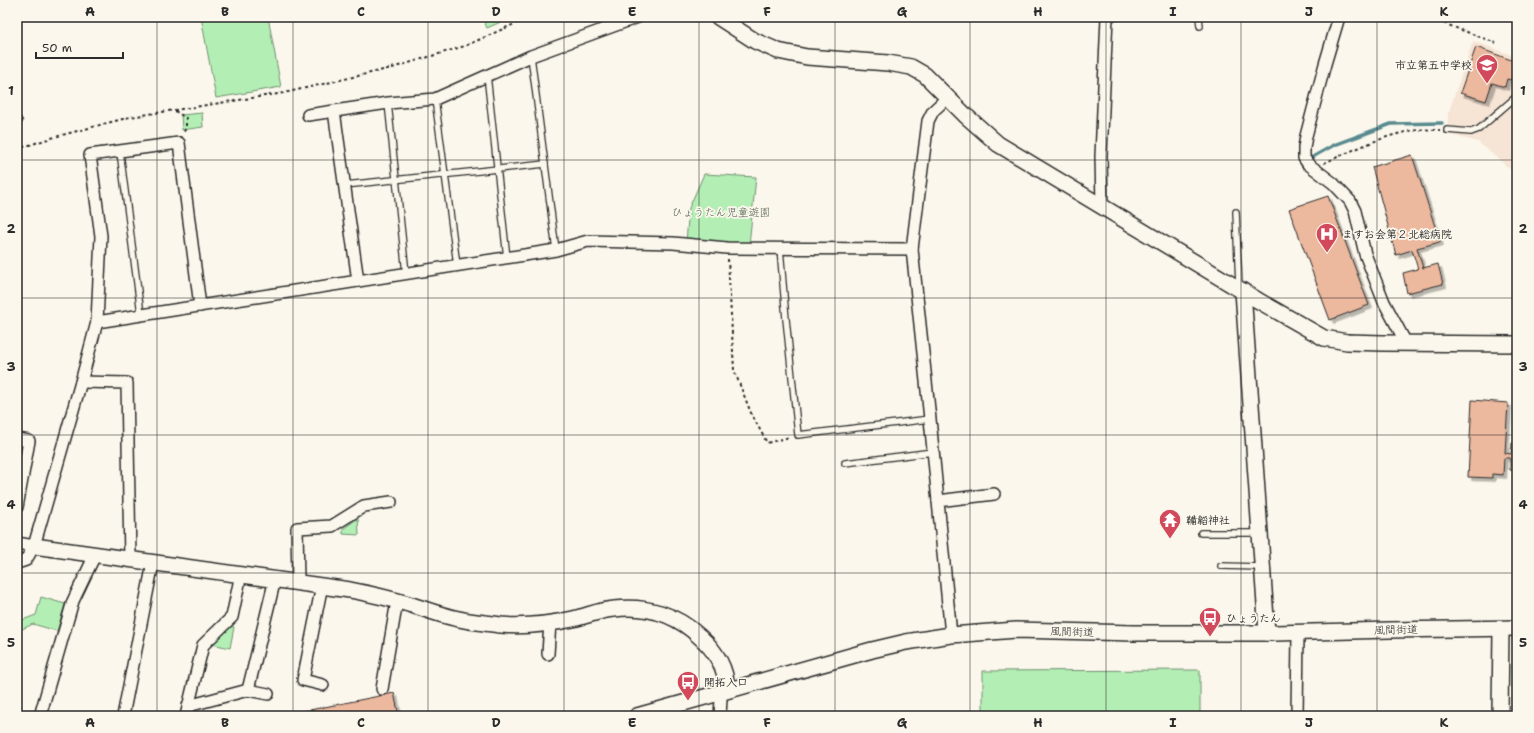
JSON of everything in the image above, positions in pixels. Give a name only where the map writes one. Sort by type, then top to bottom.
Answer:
[{"type":"street","points":[[308,115],[388,103],[435,100],[531,56],[638,17]]},
{"type":"street","points":[[718,17],[755,41],[778,51],[807,57],[888,63],[911,67],[925,75],[965,115],[998,144],[1324,338],[1347,342],[1517,344]]},
{"type":"street","points":[[1102,207],[1101,156],[1110,17]]},
{"type":"street","points":[[1339,17],[1324,64],[1304,148],[1304,158],[1308,164],[1333,183],[1350,202],[1355,211],[1365,254],[1384,302],[1406,342]]},
{"type":"street","points":[[948,97],[933,112],[928,121],[912,249],[934,452],[951,635]]},
{"type":"street","points":[[334,111],[358,281]]},
{"type":"street","points":[[17,562],[26,560],[34,546],[82,382],[97,322],[101,236],[90,155],[179,143],[200,306]]},
{"type":"street","points":[[97,322],[556,250],[588,241],[672,243],[727,248],[912,249]]},
{"type":"street","points":[[1241,290],[1267,633]]},
{"type":"street","points":[[82,382],[127,383],[130,560]]},
{"type":"street","points":[[17,439],[29,441],[17,507]]},
{"type":"street","points":[[938,501],[994,494]]},
{"type":"street","points":[[298,581],[297,528],[332,526],[364,506],[391,502]]},
{"type":"street","points":[[17,543],[130,560],[322,585],[397,601],[458,619],[502,625],[534,625],[572,619],[613,609],[647,609],[672,617],[688,626],[705,641],[720,661],[726,677],[721,699],[720,716]]},
{"type":"street","points":[[40,716],[73,601],[95,555]]},
{"type":"street","points":[[123,716],[153,563]]},
{"type":"street","points":[[187,711],[204,645],[232,618],[240,574]]},
{"type":"street","points":[[248,690],[275,579]]},
{"type":"street","points":[[322,585],[303,680],[323,686]]},
{"type":"street","points":[[382,689],[397,601]]},
{"type":"street","points":[[548,654],[550,622]]},
{"type":"street","name":"風間街道","points":[[637,716],[872,650],[906,642],[951,635],[1016,630],[1134,633],[1298,633],[1517,628]]},
{"type":"street","points":[[1500,716],[1501,629]]},
{"type":"street","points":[[1297,716],[1298,633]]},
{"type":"street","points":[[187,711],[248,690],[268,694]]},
{"type":"lane","points":[[1199,17],[1200,26]]},
{"type":"lane","points":[[531,56],[556,250]]},
{"type":"lane","points":[[487,75],[507,258]]},
{"type":"lane","points":[[1447,130],[1471,132],[1479,129],[1517,96]]},
{"type":"lane","points":[[435,100],[457,265]]},
{"type":"lane","points":[[388,103],[406,273]]},
{"type":"lane","points":[[120,152],[141,314]]},
{"type":"lane","points":[[345,185],[545,164]]},
{"type":"lane","points":[[1236,212],[1241,290]]},
{"type":"lane","points":[[780,248],[798,435],[930,419]]},
{"type":"lane","points":[[845,463],[934,452]]},
{"type":"lane","points":[[1201,533],[1259,533]]},
{"type":"lane","points":[[1221,566],[1262,567]]},
{"type":"path","points":[[17,149],[51,138],[130,117],[284,93],[392,68],[465,46],[530,17]]},
{"type":"path","points":[[1427,17],[1496,43]]},
{"type":"path","points":[[175,110],[186,118],[186,127],[179,143]]},
{"type":"path","points":[[1313,168],[1360,147],[1398,134],[1419,130],[1447,130]]},
{"type":"path","points":[[727,248],[734,370],[752,413],[767,443],[798,435]]},
{"type":"shaded area","name":"市立第五中学校","points":[[1473,41],[1517,57],[1517,175],[1478,142],[1447,134],[1448,114]]},
{"type":"green space","points":[[201,17],[268,17],[281,87],[216,98]]},
{"type":"green space","points":[[482,17],[512,17],[487,28]]},
{"type":"green space","points":[[202,113],[203,127],[182,130],[181,115]]},
{"type":"green space","name":"ひょうたん児童遊園","points":[[704,174],[756,177],[749,245],[686,242],[689,208]]},
{"type":"green space","points":[[358,518],[359,535],[343,534],[343,529]]},
{"type":"green space","points":[[41,597],[65,604],[57,631],[33,624],[18,631],[17,634],[17,622],[36,615]]},
{"type":"green space","points":[[232,626],[234,627],[230,648],[212,644]]},
{"type":"green space","points":[[1200,670],[1200,716],[983,716],[983,671]]},
{"type":"building","points":[[1476,47],[1514,61],[1512,68],[1516,69],[1511,80],[1507,79],[1505,87],[1492,83],[1486,101],[1460,93]]},
{"type":"building","points":[[1412,155],[1440,242],[1417,248],[1423,268],[1438,264],[1443,284],[1407,293],[1403,273],[1418,269],[1412,250],[1396,255],[1372,167]]},
{"type":"building","points":[[1328,196],[1369,305],[1330,320],[1289,209]]},
{"type":"building","points":[[1472,400],[1508,403],[1505,453],[1511,454],[1512,443],[1517,443],[1517,471],[1510,470],[1510,458],[1504,458],[1503,475],[1492,474],[1492,478],[1468,477]]},
{"type":"building","points":[[394,693],[399,716],[280,716]]},
{"type":"waterway","points":[[1309,159],[1334,145],[1391,124],[1442,123]]},
{"type":"place","name":"市立第五中学校","points":[[1487,84]]},
{"type":"place","name":"ますお会第２北総病院","points":[[1327,254]]},
{"type":"place","name":"鞴韜神社","points":[[1170,540]]},
{"type":"place","name":"ひょうたん","points":[[1210,638]]},
{"type":"place","name":"開拓入口","points":[[688,702]]}]
